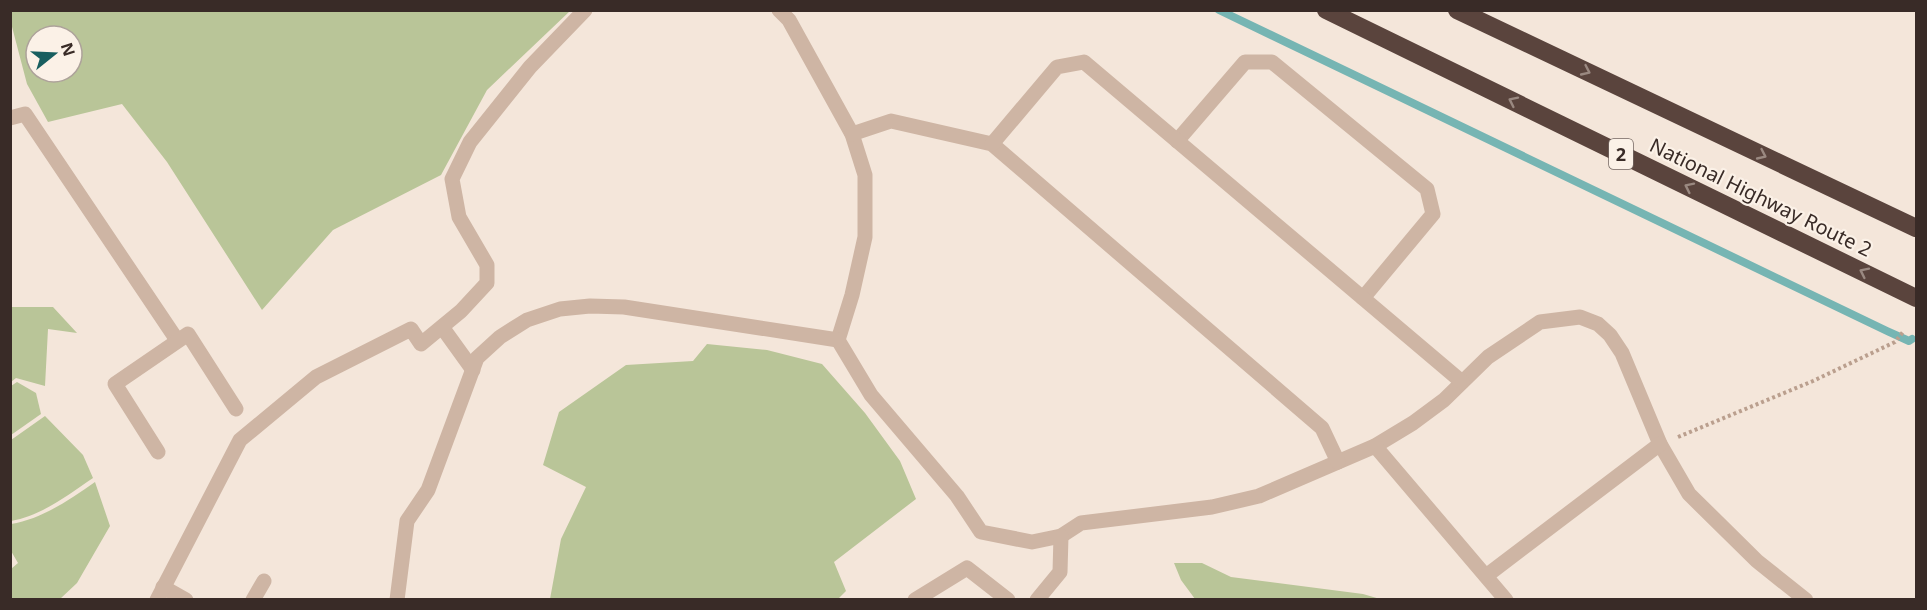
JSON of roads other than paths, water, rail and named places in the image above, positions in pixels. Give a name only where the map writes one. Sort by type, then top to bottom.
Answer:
[{"type":"highway","name":"National Highway Route 2","points":[[1326,10],[1917,298]]},
{"type":"highway","name":"National Highway Route 2","points":[[1460,11],[1917,228]]},
{"type":"street","points":[[186,600],[160,593],[240,440],[316,377],[411,329],[421,344],[462,311],[487,283],[487,265],[459,217],[452,179],[476,134],[530,67],[585,10]]},
{"type":"street","points":[[779,10],[789,20],[852,134],[865,175],[865,237],[852,295],[838,340],[871,395],[957,496],[981,532],[1032,542],[1061,536],[1081,523],[1212,507],[1259,496],[1375,446],[1413,423],[1444,400],[1488,357],[1540,322],[1580,317],[1598,324],[1610,335],[1622,353],[1660,444],[1689,494],[1757,561],[1806,600]]},
{"type":"street","points":[[992,144],[1057,67],[1084,62],[1462,382]]},
{"type":"street","points":[[1178,141],[1245,62],[1272,62],[1427,189],[1433,214],[1363,298]]},
{"type":"street","points":[[10,118],[25,114],[177,340]]},
{"type":"street","points":[[852,134],[891,121],[992,144],[1322,428],[1338,462]]},
{"type":"street","points":[[398,600],[407,521],[428,490],[477,358],[500,337],[527,320],[560,309],[590,306],[624,308],[838,340]]},
{"type":"street","points":[[442,327],[473,370]]},
{"type":"street","points":[[158,452],[115,384],[188,334],[236,410]]},
{"type":"street","points":[[1486,576],[1660,444]]},
{"type":"street","points":[[1375,446],[1506,600]]},
{"type":"street","points":[[1037,600],[1060,572],[1061,536]]},
{"type":"street","points":[[915,600],[967,568],[1008,600]]},
{"type":"street","points":[[253,600],[264,581]]},
{"type":"waterway","points":[[1219,10],[1887,331],[1909,341],[1912,339]]}]
